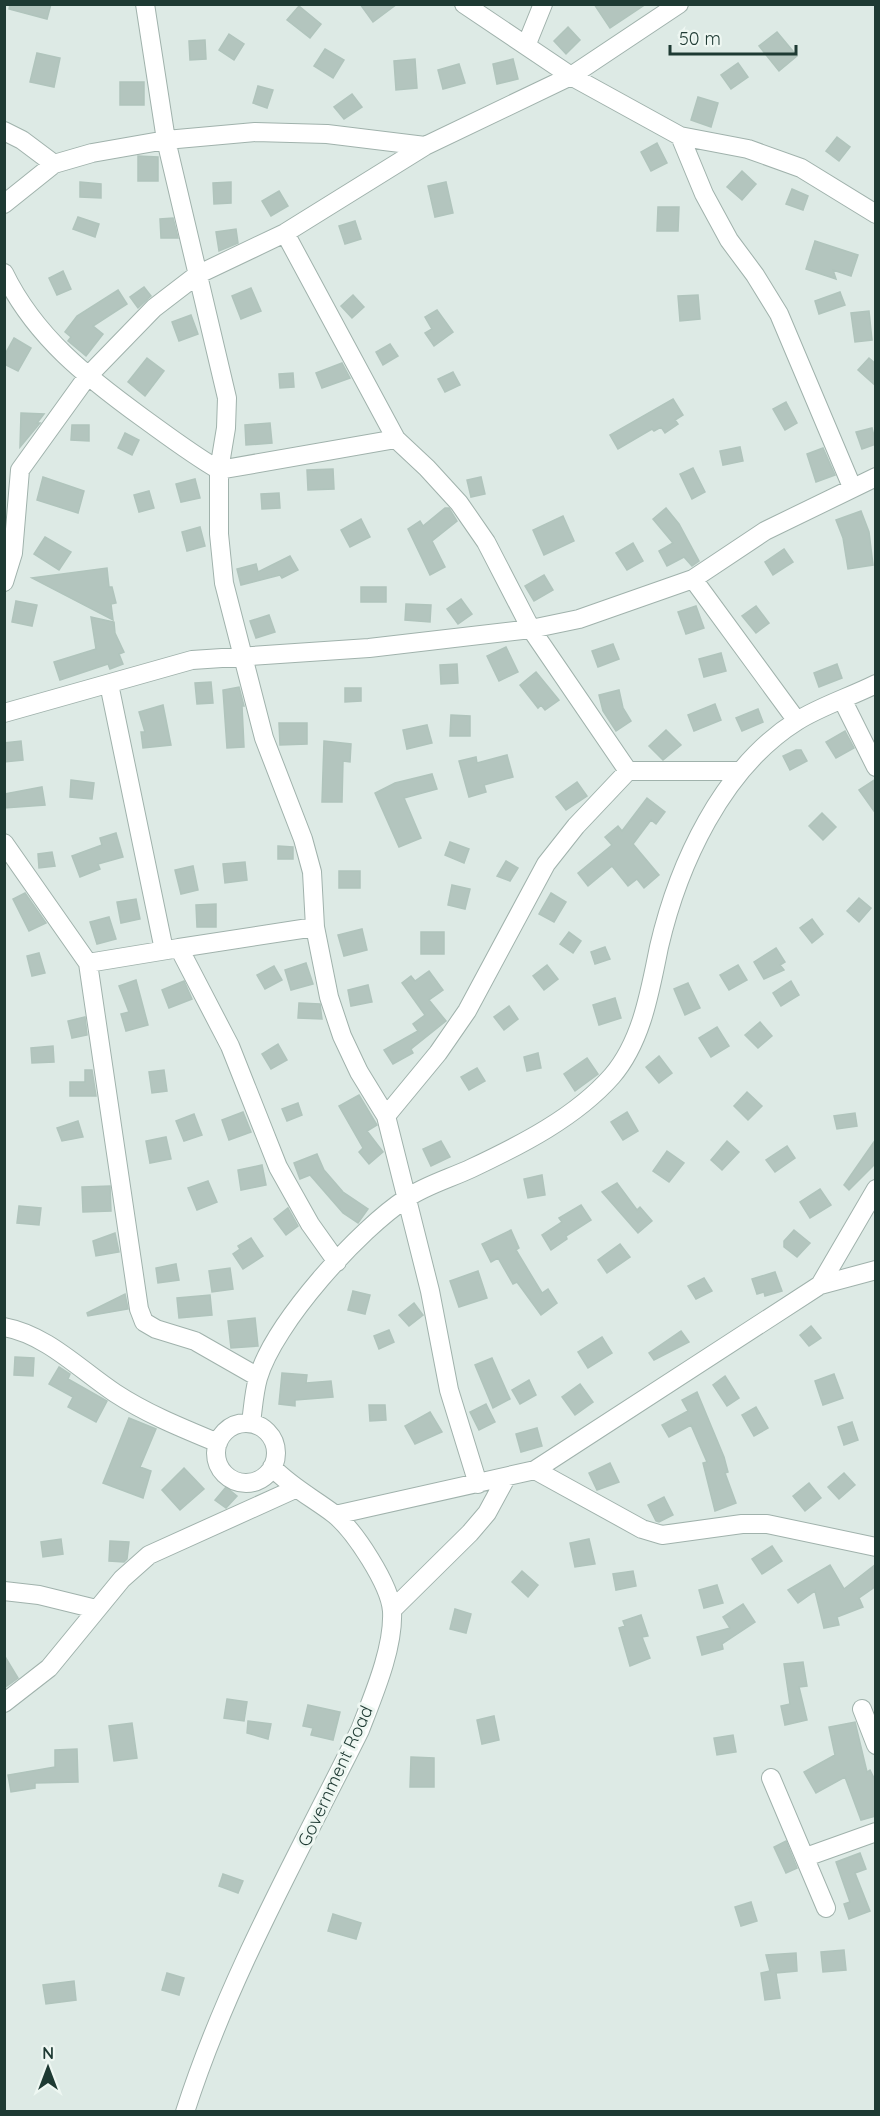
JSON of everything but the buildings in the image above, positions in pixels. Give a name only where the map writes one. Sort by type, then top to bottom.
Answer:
[{"type":"street","points":[[145,4],[166,140],[227,398],[226,428],[219,470],[219,534],[224,583],[268,749],[303,839],[312,872],[315,927],[329,997],[342,1036],[359,1072],[386,1116],[430,1291],[449,1390],[478,1484]]},
{"type":"street","points":[[464,4],[571,76],[680,136],[748,149],[801,168],[876,213]]},
{"type":"street","points":[[526,46],[543,4]]},
{"type":"street","points":[[4,582],[13,553],[12,471],[87,377],[154,308],[197,275],[285,233],[424,146],[571,76],[679,4]]},
{"type":"street","points":[[4,131],[22,140],[54,164]]},
{"type":"street","points":[[4,204],[54,164],[92,153],[166,140],[255,132],[327,134],[424,146]]},
{"type":"street","points":[[680,136],[704,194],[729,240],[755,275],[779,314],[852,487]]},
{"type":"street","points":[[285,233],[396,439],[459,503],[479,532],[531,629],[628,771]]},
{"type":"street","points":[[4,273],[27,314],[87,377],[219,470],[396,439]]},
{"type":"street","points":[[4,713],[192,660],[369,648],[531,629],[579,619],[693,579],[765,531],[876,477]]},
{"type":"street","points":[[693,579],[797,721]]},
{"type":"street","points":[[109,684],[172,949],[230,1046],[278,1167],[310,1224],[337,1262]]},
{"type":"street","points":[[251,1423],[258,1377],[273,1346],[294,1314],[337,1262],[369,1230],[407,1197],[530,1138],[582,1104],[613,1075],[633,1044],[649,996],[665,922],[679,876],[700,834],[740,771],[797,721],[876,684]]},
{"type":"street","points":[[843,701],[876,767]]},
{"type":"street","points":[[386,1116],[438,1053],[467,1011],[546,864],[576,826],[628,771],[740,771]]},
{"type":"street","points":[[4,843],[88,963],[139,1309],[144,1322],[156,1329],[195,1341],[258,1377]]},
{"type":"street","points":[[88,963],[315,927]]},
{"type":"street","points":[[820,1285],[876,1189]]},
{"type":"street","points":[[335,1515],[535,1470],[820,1285],[876,1270]]},
{"type":"street","points":[[4,1327],[40,1339],[116,1394],[157,1418],[218,1443]]},
{"type":"street","points":[[251,1423],[264,1429],[273,1440],[276,1454],[272,1467],[256,1481],[234,1480],[225,1474],[219,1465],[218,1443],[231,1427],[251,1423]]},
{"type":"street","name":"Government Road","points":[[185,2112],[202,2060],[234,1980],[360,1730],[376,1689],[388,1644],[392,1610],[379,1575],[363,1547],[335,1515],[295,1488],[272,1467]]},
{"type":"street","points":[[535,1470],[642,1529],[662,1535],[742,1524],[767,1524],[876,1547]]},
{"type":"street","points":[[392,1610],[470,1533],[486,1513],[506,1478]]},
{"type":"street","points":[[4,1703],[49,1668],[122,1579],[149,1555],[295,1488]]},
{"type":"street","points":[[4,1592],[39,1595],[96,1609]]},
{"type":"street","points":[[862,1709],[876,1745]]},
{"type":"street","points":[[771,1778],[826,1908]]},
{"type":"street","points":[[806,1857],[876,1833]]}]
